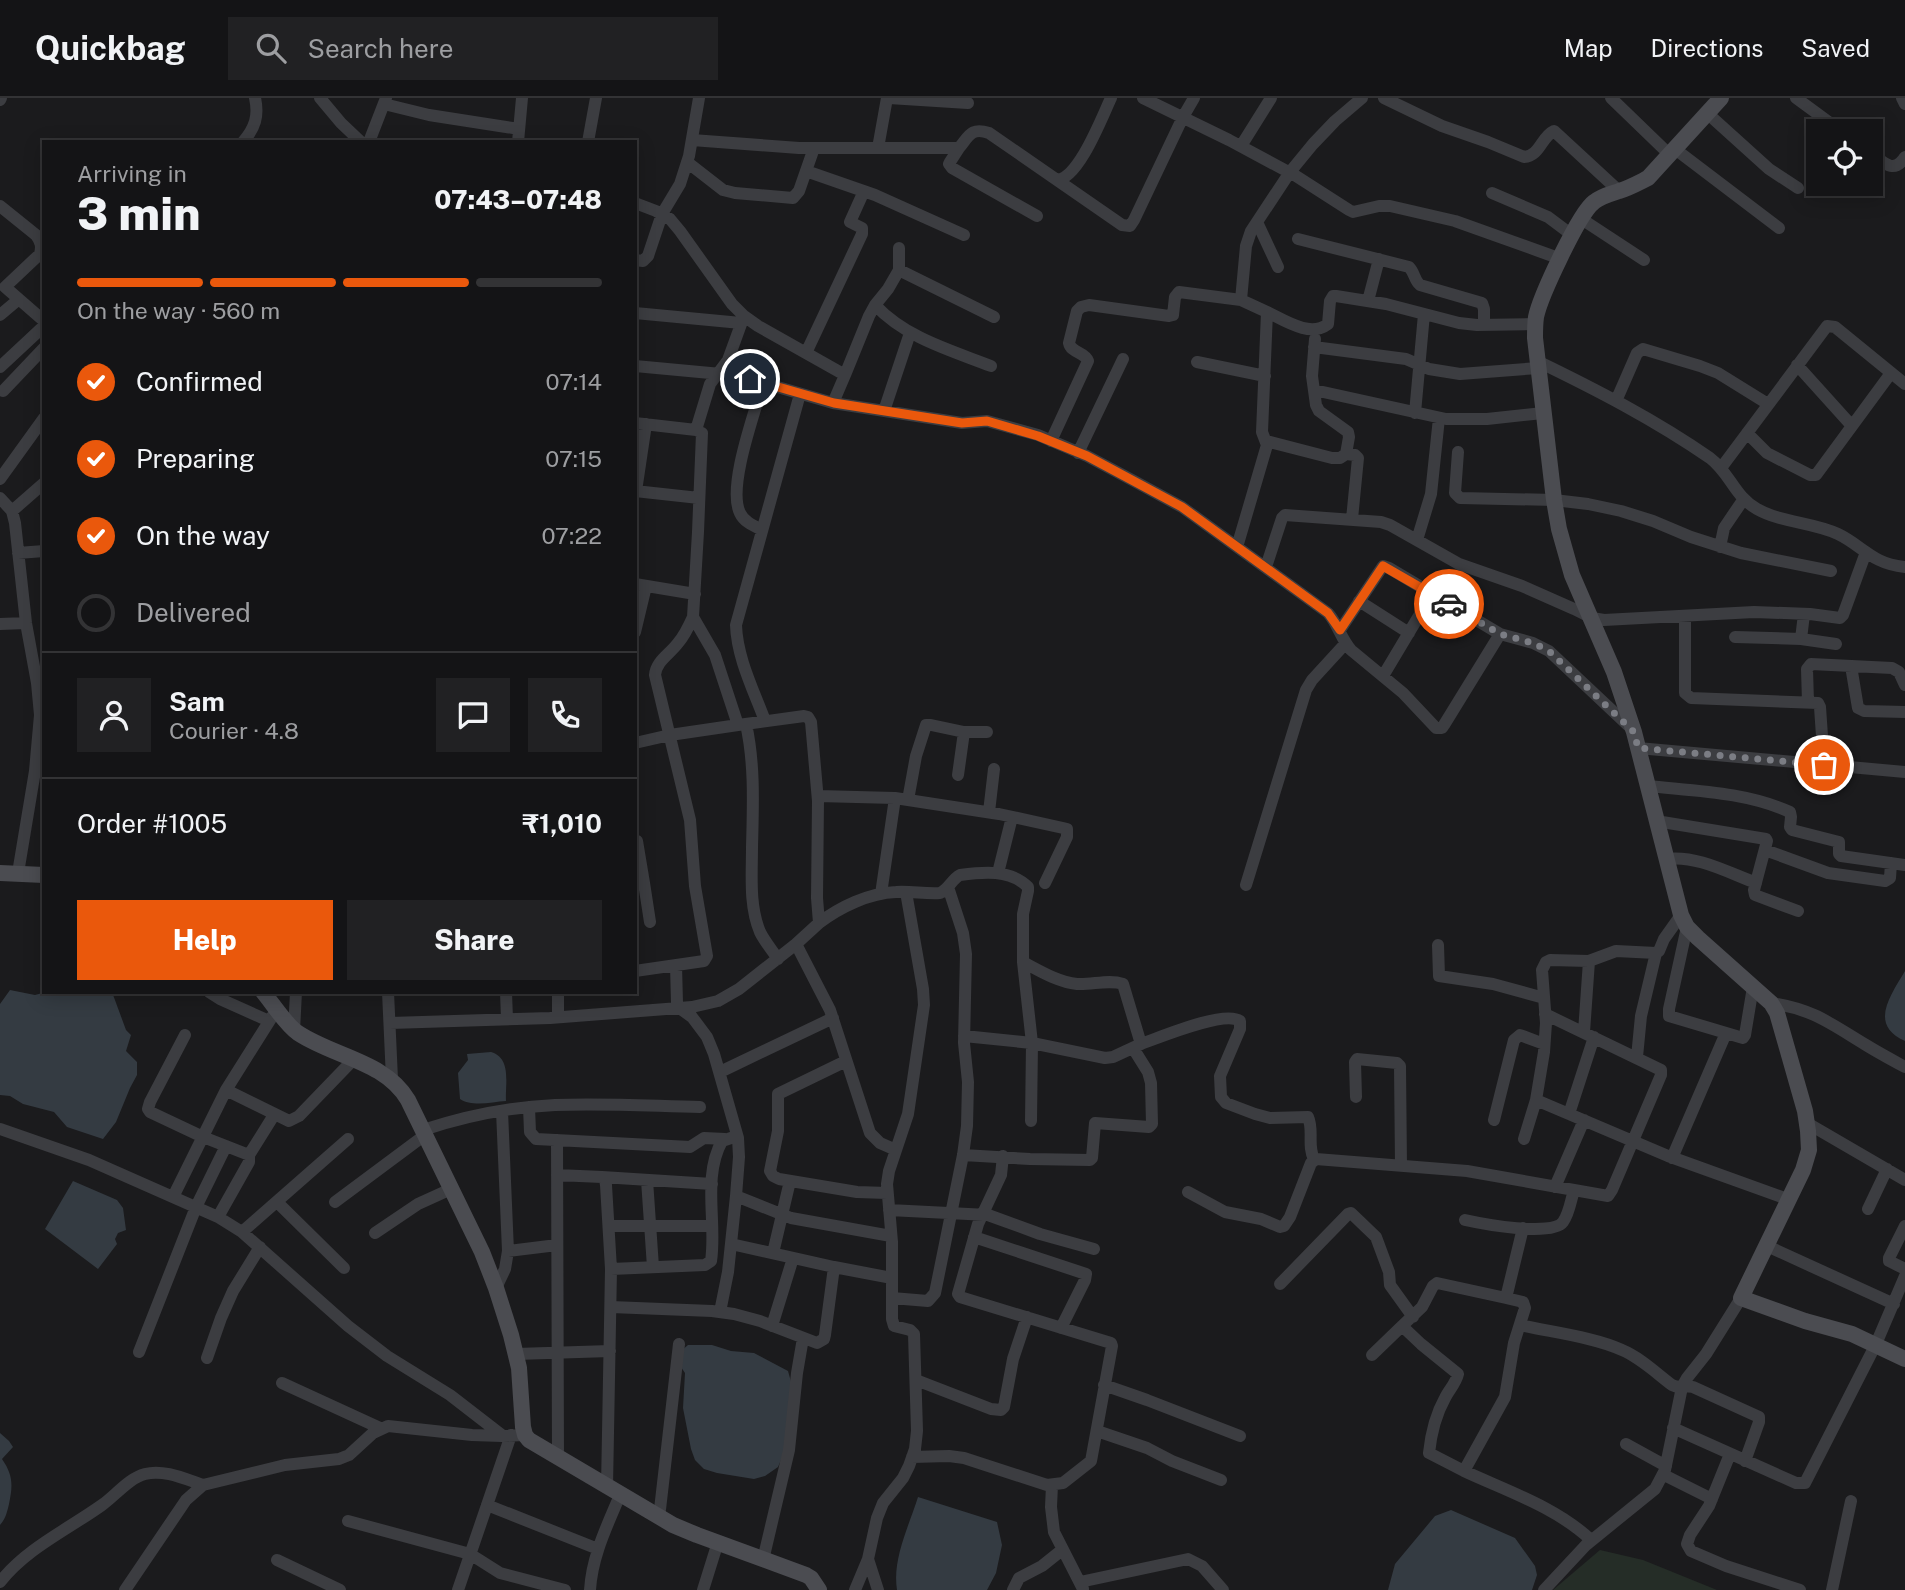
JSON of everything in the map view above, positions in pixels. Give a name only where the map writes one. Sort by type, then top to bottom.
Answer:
[{"type":"street","points":[[245,140],[255,124],[255,98]]},
{"type":"street","points":[[320,98],[358,140]]},
{"type":"street","points":[[370,140],[385,101],[429,115],[519,136],[522,98]]},
{"type":"street","points":[[588,140],[596,98]]},
{"type":"street","points":[[637,260],[643,261],[648,256],[662,214],[680,184],[692,140],[699,98]]},
{"type":"street","points":[[878,148],[888,98],[968,103]]},
{"type":"street","points":[[1057,180],[1067,177],[1082,158],[1111,98]]},
{"type":"street","points":[[1143,98],[1290,172],[1349,210],[1358,211],[1385,205],[1396,207],[1455,221],[1561,259]]},
{"type":"street","points":[[1037,216],[952,168],[950,162],[971,133],[989,133],[1122,225],[1129,226],[1194,98]]},
{"type":"street","points":[[1241,146],[1271,98]]},
{"type":"street","points":[[1384,98],[1442,126],[1524,157],[1534,154],[1549,132],[1554,131],[1619,191]]},
{"type":"street","points":[[1611,98],[1672,152],[1779,228]]},
{"type":"street","points":[[1721,98],[1648,178],[1593,202],[1580,218],[1542,299],[1536,324],[1537,364],[1559,529],[1569,565],[1614,672],[1634,732],[1665,859],[1684,921],[1669,1016],[1740,1038],[1745,1037],[1753,987]]},
{"type":"street","points":[[1796,98],[1825,119]]},
{"type":"street","points":[[1902,98],[1905,104]]},
{"type":"street","points":[[1241,300],[1246,246],[1257,222],[1290,172],[1355,100]]},
{"type":"street","points":[[1707,113],[1769,169],[1798,188]]},
{"type":"street","points":[[692,140],[814,148],[959,148]]},
{"type":"street","points":[[687,162],[723,190],[789,198],[796,196],[814,148]]},
{"type":"street","points":[[1883,162],[1893,167],[1901,164],[1905,157]]},
{"type":"street","points":[[806,171],[864,191],[964,235]]},
{"type":"street","points":[[806,353],[862,234],[862,228],[850,222],[864,191]]},
{"type":"street","points":[[1492,193],[1548,217],[1572,235]]},
{"type":"street","points":[[637,203],[670,219],[742,319]]},
{"type":"street","points":[[0,206],[41,241],[40,254],[3,287],[42,319]]},
{"type":"street","points":[[1580,218],[1644,260]]},
{"type":"street","points":[[1257,222],[1278,267]]},
{"type":"street","points":[[1298,239],[1409,267],[1420,285],[1482,303],[1485,326]]},
{"type":"street","points":[[834,403],[869,316],[899,270],[899,248]]},
{"type":"street","points":[[1368,301],[1379,259]]},
{"type":"street","points":[[899,270],[994,317]]},
{"type":"street","points":[[1051,441],[1088,361],[1085,356],[1073,350],[1069,343],[1077,311],[1089,305],[1169,316],[1173,314],[1175,297],[1179,292],[1241,300],[1300,327],[1317,329],[1328,324],[1333,296],[1368,301],[1459,323],[1485,326],[1536,324]]},
{"type":"street","points":[[0,315],[19,299]]},
{"type":"street","points":[[875,305],[910,333],[991,366]]},
{"type":"street","points":[[1237,547],[1266,450],[1262,432],[1267,312]]},
{"type":"street","points":[[637,313],[742,319],[845,375]]},
{"type":"street","points":[[1415,414],[1424,314]]},
{"type":"street","points":[[696,430],[710,384],[728,359],[742,319]]},
{"type":"street","points":[[1721,467],[1824,329],[1835,327],[1905,384]]},
{"type":"street","points":[[0,367],[42,328]]},
{"type":"street","points":[[1317,329],[1312,376],[1316,405],[1319,411],[1348,432],[1346,454]]},
{"type":"street","points":[[884,411],[910,333]]},
{"type":"street","points":[[1314,347],[1406,359],[1429,369],[1460,374],[1537,364],[1656,423],[1721,467],[1743,500],[1770,516],[1829,530],[1889,564],[1905,568]]},
{"type":"street","points":[[1616,401],[1637,353],[1643,349],[1718,373],[1768,404]]},
{"type":"street","points":[[3,391],[42,350]]},
{"type":"street","points":[[1078,453],[1123,359]]},
{"type":"street","points":[[1197,362],[1265,376]]},
{"type":"street","points":[[1797,365],[1852,426]]},
{"type":"street","points":[[637,366],[719,374],[834,403],[884,411],[962,423],[997,422],[1078,453],[1182,507],[1328,613],[1340,630],[1345,644],[1403,693],[1436,728],[1442,727],[1500,634]]},
{"type":"street","points":[[1747,433],[1767,453],[1813,475],[1818,472],[1891,373]]},
{"type":"street","points":[[762,530],[743,518],[736,493],[738,475],[763,383]]},
{"type":"street","points":[[1314,390],[1439,418],[1476,420],[1543,414]]},
{"type":"street","points":[[765,722],[740,652],[736,625],[800,394]]},
{"type":"street","points":[[1417,540],[1431,494],[1439,418]]},
{"type":"street","points":[[0,479],[42,421]]},
{"type":"street","points":[[637,478],[641,424],[702,433],[693,617],[679,642],[659,662],[654,675],[690,820],[696,894],[706,956],[704,961],[637,971]]},
{"type":"street","points":[[1266,441],[1332,458],[1340,458],[1346,454],[1355,455],[1358,458],[1352,519]]},
{"type":"street","points":[[1458,452],[1456,497],[1554,500],[1588,504],[1653,521],[1741,553],[1831,570]]},
{"type":"street","points":[[12,511],[42,485]]},
{"type":"street","points":[[637,491],[699,498]]},
{"type":"street","points":[[0,498],[12,511],[15,523],[26,623],[42,715],[41,750],[18,873]]},
{"type":"street","points":[[1720,547],[1724,528],[1743,500]]},
{"type":"street","points":[[1266,567],[1285,515],[1352,519],[1390,525],[1459,564],[1522,586],[1592,618],[1604,620],[1754,612],[1842,618],[1866,552]]},
{"type":"street","points":[[18,553],[42,551]]},
{"type":"street","points":[[1340,630],[1383,566],[1500,634],[1533,643],[1549,651],[1634,732]]},
{"type":"street","points":[[637,613],[640,585],[695,594]]},
{"type":"street","points":[[1383,676],[1432,594]]},
{"type":"street","points":[[1359,601],[1409,633]]},
{"type":"street","points":[[1801,639],[1804,614]]},
{"type":"street","points":[[1685,616],[1685,692],[1689,697],[1818,703],[1824,765]]},
{"type":"street","points":[[693,617],[715,655],[751,747],[753,900],[760,931],[778,959]]},
{"type":"street","points":[[0,624],[26,623]]},
{"type":"street","points":[[1735,637],[1801,639],[1836,644]]},
{"type":"street","points":[[1246,885],[1306,690],[1345,644]]},
{"type":"street","points":[[1808,702],[1809,664],[1896,669],[1905,685]]},
{"type":"street","points":[[1851,666],[1856,704],[1860,710],[1905,712]]},
{"type":"street","points":[[637,743],[670,735],[804,716],[810,719],[818,796],[817,898],[820,923]]},
{"type":"street","points":[[881,894],[902,799],[926,725],[964,732],[988,732]]},
{"type":"street","points":[[958,775],[964,732]]},
{"type":"street","points":[[1638,748],[1905,772]]},
{"type":"street","points":[[989,812],[994,769]]},
{"type":"street","points":[[1648,786],[1707,792],[1769,804],[1790,812],[1792,830],[1839,842],[1839,854],[1842,856],[1905,865]]},
{"type":"street","points":[[818,796],[902,799],[989,812],[1067,830],[1067,837],[1045,883]]},
{"type":"street","points":[[998,873],[1012,817]]},
{"type":"street","points":[[1656,821],[1764,838],[1767,841],[1754,893],[1757,897],[1798,911]]},
{"type":"street","points":[[637,841],[639,884],[650,922]]},
{"type":"street","points":[[1765,850],[1828,873],[1885,881],[1890,878],[1891,863]]},
{"type":"street","points":[[1665,859],[1695,860],[1756,883]]},
{"type":"street","points":[[0,873],[42,875]]},
{"type":"street","points":[[390,1023],[681,1009],[718,1000],[739,989],[842,908],[881,894],[940,892],[960,875],[998,873],[1028,887],[1023,914],[1023,962],[1032,1044],[1031,1121]]},
{"type":"street","points":[[892,1298],[928,1301],[935,1293],[963,1155],[968,1107],[964,1036],[966,954],[963,933],[948,887]]},
{"type":"street","points":[[855,1590],[868,1559],[877,1518],[883,1503],[903,1478],[912,1457],[917,1431],[914,1334],[893,1323],[887,1193],[889,1171],[908,1114],[924,1005],[906,892]]},
{"type":"street","points":[[1637,1057],[1642,1016],[1656,953],[1660,951],[1664,939],[1684,921]]},
{"type":"street","points":[[1544,1590],[1591,1540],[1655,1489],[1665,1471],[1682,1387],[1741,1298],[1790,1200],[1809,1150],[1807,1123],[1781,1024],[1771,1003],[1684,921]]},
{"type":"street","points":[[796,944],[833,1018],[870,1133],[880,1143],[896,1150]]},
{"type":"street","points":[[1438,945],[1439,976],[1493,984],[1544,998]]},
{"type":"street","points":[[1524,1139],[1536,1100],[1544,1044],[1542,970],[1546,962],[1596,960],[1616,951],[1656,953]]},
{"type":"street","points":[[1569,1114],[1589,1035],[1589,961]]},
{"type":"street","points":[[963,1155],[1090,1160],[1095,1124],[1149,1127],[1152,1124],[1152,1083],[1137,1046],[1123,984],[1065,982],[1023,962]]},
{"type":"street","points":[[676,965],[677,1003],[707,1037],[720,1072],[731,1138],[739,1157],[731,1244],[720,1312]]},
{"type":"street","points":[[212,994],[220,999],[273,1015],[310,1041],[372,1067],[392,1079],[408,1100],[482,1251],[496,1288],[519,1368],[513,1435],[458,1590]]},
{"type":"street","points":[[264,994],[273,1015]]},
{"type":"street","points":[[294,1031],[296,994]]},
{"type":"street","points":[[388,994],[392,1079]]},
{"type":"street","points":[[506,994],[507,1019]]},
{"type":"street","points":[[558,994],[558,1017]]},
{"type":"street","points":[[1771,1003],[1790,1006],[1822,1017],[1905,1067]]},
{"type":"street","points":[[1314,1159],[1467,1171],[1608,1196],[1661,1072],[1637,1057],[1545,1014]]},
{"type":"street","points":[[173,1197],[226,1090],[273,1015]]},
{"type":"street","points":[[964,1036],[1032,1044],[1105,1058],[1213,1020],[1227,1017],[1237,1019],[1240,1021],[1240,1029],[1220,1076],[1221,1097],[1232,1106],[1270,1118],[1308,1117],[1314,1159]]},
{"type":"street","points":[[720,1072],[833,1018]]},
{"type":"street","points":[[1672,1158],[1726,1033]]},
{"type":"street","points":[[185,1035],[148,1109],[203,1137],[249,1156]]},
{"type":"street","points":[[1494,1120],[1514,1040],[1520,1035],[1544,1044]]},
{"type":"street","points":[[1356,1097],[1357,1059],[1397,1063],[1400,1066],[1401,1166]]},
{"type":"street","points":[[226,1090],[274,1115],[289,1121],[294,1120],[353,1060]]},
{"type":"street","points":[[846,1061],[778,1094],[778,1131],[770,1171],[779,1179],[857,1192],[887,1193]]},
{"type":"street","points":[[1536,1100],[1672,1158],[1790,1200]]},
{"type":"street","points":[[335,1202],[424,1132],[465,1118],[529,1107],[563,1105],[701,1107]]},
{"type":"street","points":[[529,1107],[531,1135],[537,1139],[690,1147],[704,1138],[731,1138]]},
{"type":"street","points":[[496,1288],[505,1269],[508,1251],[502,1111]]},
{"type":"street","points":[[218,1217],[250,1162],[249,1156],[274,1115]]},
{"type":"street","points":[[1555,1187],[1584,1120]]},
{"type":"street","points":[[1807,1123],[1905,1180]]},
{"type":"street","points":[[0,1129],[89,1160],[218,1217],[242,1232],[367,1341],[513,1435],[558,1458],[659,1518],[697,1535],[806,1575],[819,1590]]},
{"type":"street","points":[[611,1269],[708,1264],[711,1261],[712,1184],[722,1141],[731,1138]]},
{"type":"street","points":[[242,1232],[348,1139]]},
{"type":"street","points":[[557,1140],[558,1458]]},
{"type":"street","points":[[138,1352],[196,1207],[226,1146]]},
{"type":"street","points":[[912,1457],[964,1458],[1046,1485],[1063,1482],[1091,1461],[1111,1343],[959,1296],[958,1290],[974,1237],[999,1180],[1003,1156]]},
{"type":"street","points":[[1188,1192],[1225,1212],[1284,1226],[1314,1159]]},
{"type":"street","points":[[1868,1209],[1887,1169]]},
{"type":"street","points":[[557,1175],[712,1184]]},
{"type":"street","points":[[590,1590],[591,1575],[614,1491],[610,1352],[611,1269],[606,1181],[602,1177]]},
{"type":"street","points":[[647,1180],[653,1267]]},
{"type":"street","points":[[773,1253],[790,1181]]},
{"type":"street","points":[[375,1233],[418,1204],[451,1189]]},
{"type":"street","points":[[1465,1220],[1496,1226],[1555,1228],[1561,1225],[1566,1216],[1574,1190]]},
{"type":"street","points":[[736,1195],[808,1223],[891,1236]]},
{"type":"street","points":[[277,1202],[344,1268]]},
{"type":"street","points":[[889,1210],[994,1216],[1040,1234],[1094,1249]]},
{"type":"street","points":[[1280,1284],[1351,1213],[1376,1237],[1389,1272],[1390,1285],[1413,1317]]},
{"type":"street","points":[[609,1226],[711,1226]]},
{"type":"street","points":[[1905,1226],[1889,1258],[1891,1262],[1905,1269]]},
{"type":"street","points":[[1506,1298],[1523,1228]]},
{"type":"street","points":[[974,1237],[1086,1274],[1061,1328]]},
{"type":"street","points":[[731,1244],[892,1278]]},
{"type":"street","points":[[508,1251],[557,1245]]},
{"type":"street","points":[[1767,1246],[1894,1304]]},
{"type":"street","points":[[207,1358],[233,1291],[260,1247]]},
{"type":"street","points":[[772,1326],[793,1258]]},
{"type":"street","points":[[611,1307],[720,1312],[747,1317],[817,1343],[824,1339],[834,1267]]},
{"type":"street","points":[[1673,1428],[1796,1483],[1805,1483],[1877,1344],[1905,1276]]},
{"type":"street","points":[[1373,1355],[1422,1307],[1437,1283],[1520,1301],[1525,1305],[1514,1343],[1505,1397],[1464,1471]]},
{"type":"street","points":[[1741,1298],[1805,1321],[1852,1334],[1905,1359]]},
{"type":"street","points":[[916,1380],[991,1409],[1001,1410],[1004,1407],[1018,1341],[1027,1317]]},
{"type":"street","points":[[1520,1325],[1623,1350],[1672,1385],[1693,1387],[1759,1416],[1745,1461]]},
{"type":"street","points":[[1402,1326],[1458,1374],[1438,1414],[1429,1452],[1571,1522],[1591,1540]]},
{"type":"street","points":[[763,1560],[789,1450],[803,1338]]},
{"type":"street","points":[[659,1518],[679,1344]]},
{"type":"street","points":[[516,1354],[610,1352]]},
{"type":"street","points":[[282,1383],[380,1428],[396,1426],[472,1435],[513,1435]]},
{"type":"street","points":[[1104,1385],[1240,1436]]},
{"type":"street","points":[[125,1590],[186,1500],[203,1485],[285,1465],[339,1459],[349,1455],[380,1428]]},
{"type":"street","points":[[1097,1431],[1147,1448],[1221,1480]]},
{"type":"street","points":[[1626,1444],[1712,1499]]},
{"type":"street","points":[[1730,1454],[1712,1499],[1690,1535],[1688,1547],[1699,1555],[1726,1566],[1800,1590]]},
{"type":"street","points":[[0,1582],[10,1570],[42,1544],[88,1515],[141,1475],[164,1473],[203,1485]]},
{"type":"street","points":[[1052,1485],[1051,1518],[1054,1532],[1082,1586],[1188,1559],[1202,1566],[1223,1590]]},
{"type":"street","points":[[1832,1590],[1851,1501]]},
{"type":"street","points":[[487,1505],[598,1549]]},
{"type":"street","points":[[348,1521],[470,1555],[500,1573],[565,1590]]},
{"type":"street","points":[[703,1590],[718,1542]]},
{"type":"street","points":[[1013,1590],[1019,1578],[1042,1566],[1062,1550]]},
{"type":"street","points":[[868,1559],[878,1590]]},
{"type":"street","points":[[277,1560],[340,1590]]},
{"type":"shaded area","points":[[1905,971],[1905,1041],[1887,1027],[1885,1018],[1889,999]]},
{"type":"shaded area","points":[[10,990],[35,995],[113,994],[126,1030],[131,1035],[126,1051],[137,1062],[137,1075],[116,1122],[103,1139],[67,1127],[54,1112],[0,1095],[0,1004]]},
{"type":"shaded area","points":[[491,1052],[498,1055],[505,1066],[506,1101],[476,1103],[460,1099],[458,1073],[468,1060],[467,1054]]},
{"type":"shaded area","points":[[73,1181],[117,1200],[123,1208],[126,1230],[118,1233],[115,1239],[117,1244],[98,1269],[45,1229]]},
{"type":"shaded area","points":[[688,1345],[712,1345],[731,1351],[754,1353],[788,1371],[793,1389],[787,1446],[778,1467],[765,1476],[754,1479],[717,1473],[704,1469],[695,1460],[683,1408],[685,1373],[681,1367],[681,1351]]},
{"type":"shaded area","points":[[0,1433],[13,1447],[2,1459],[10,1475],[11,1486],[7,1512],[0,1525]]},
{"type":"shaded area","points":[[918,1497],[997,1522],[1002,1545],[996,1573],[987,1590],[897,1590],[899,1555]]},
{"type":"shaded area","points":[[1451,1510],[1515,1538],[1535,1566],[1537,1575],[1532,1590],[1388,1590],[1395,1564],[1435,1516]]},
{"type":"shaded area","points":[[1600,1550],[1643,1560],[1717,1590],[1553,1590]]},
{"type":"way so far","points":[[1449,604],[1500,634],[1542,646],[1549,651],[1634,732],[1638,748],[1824,765]]},
{"type":"route","points":[[750,379],[834,403],[962,423],[997,422],[1087,456],[1182,507],[1328,613],[1340,630],[1383,566],[1449,604]]}]
